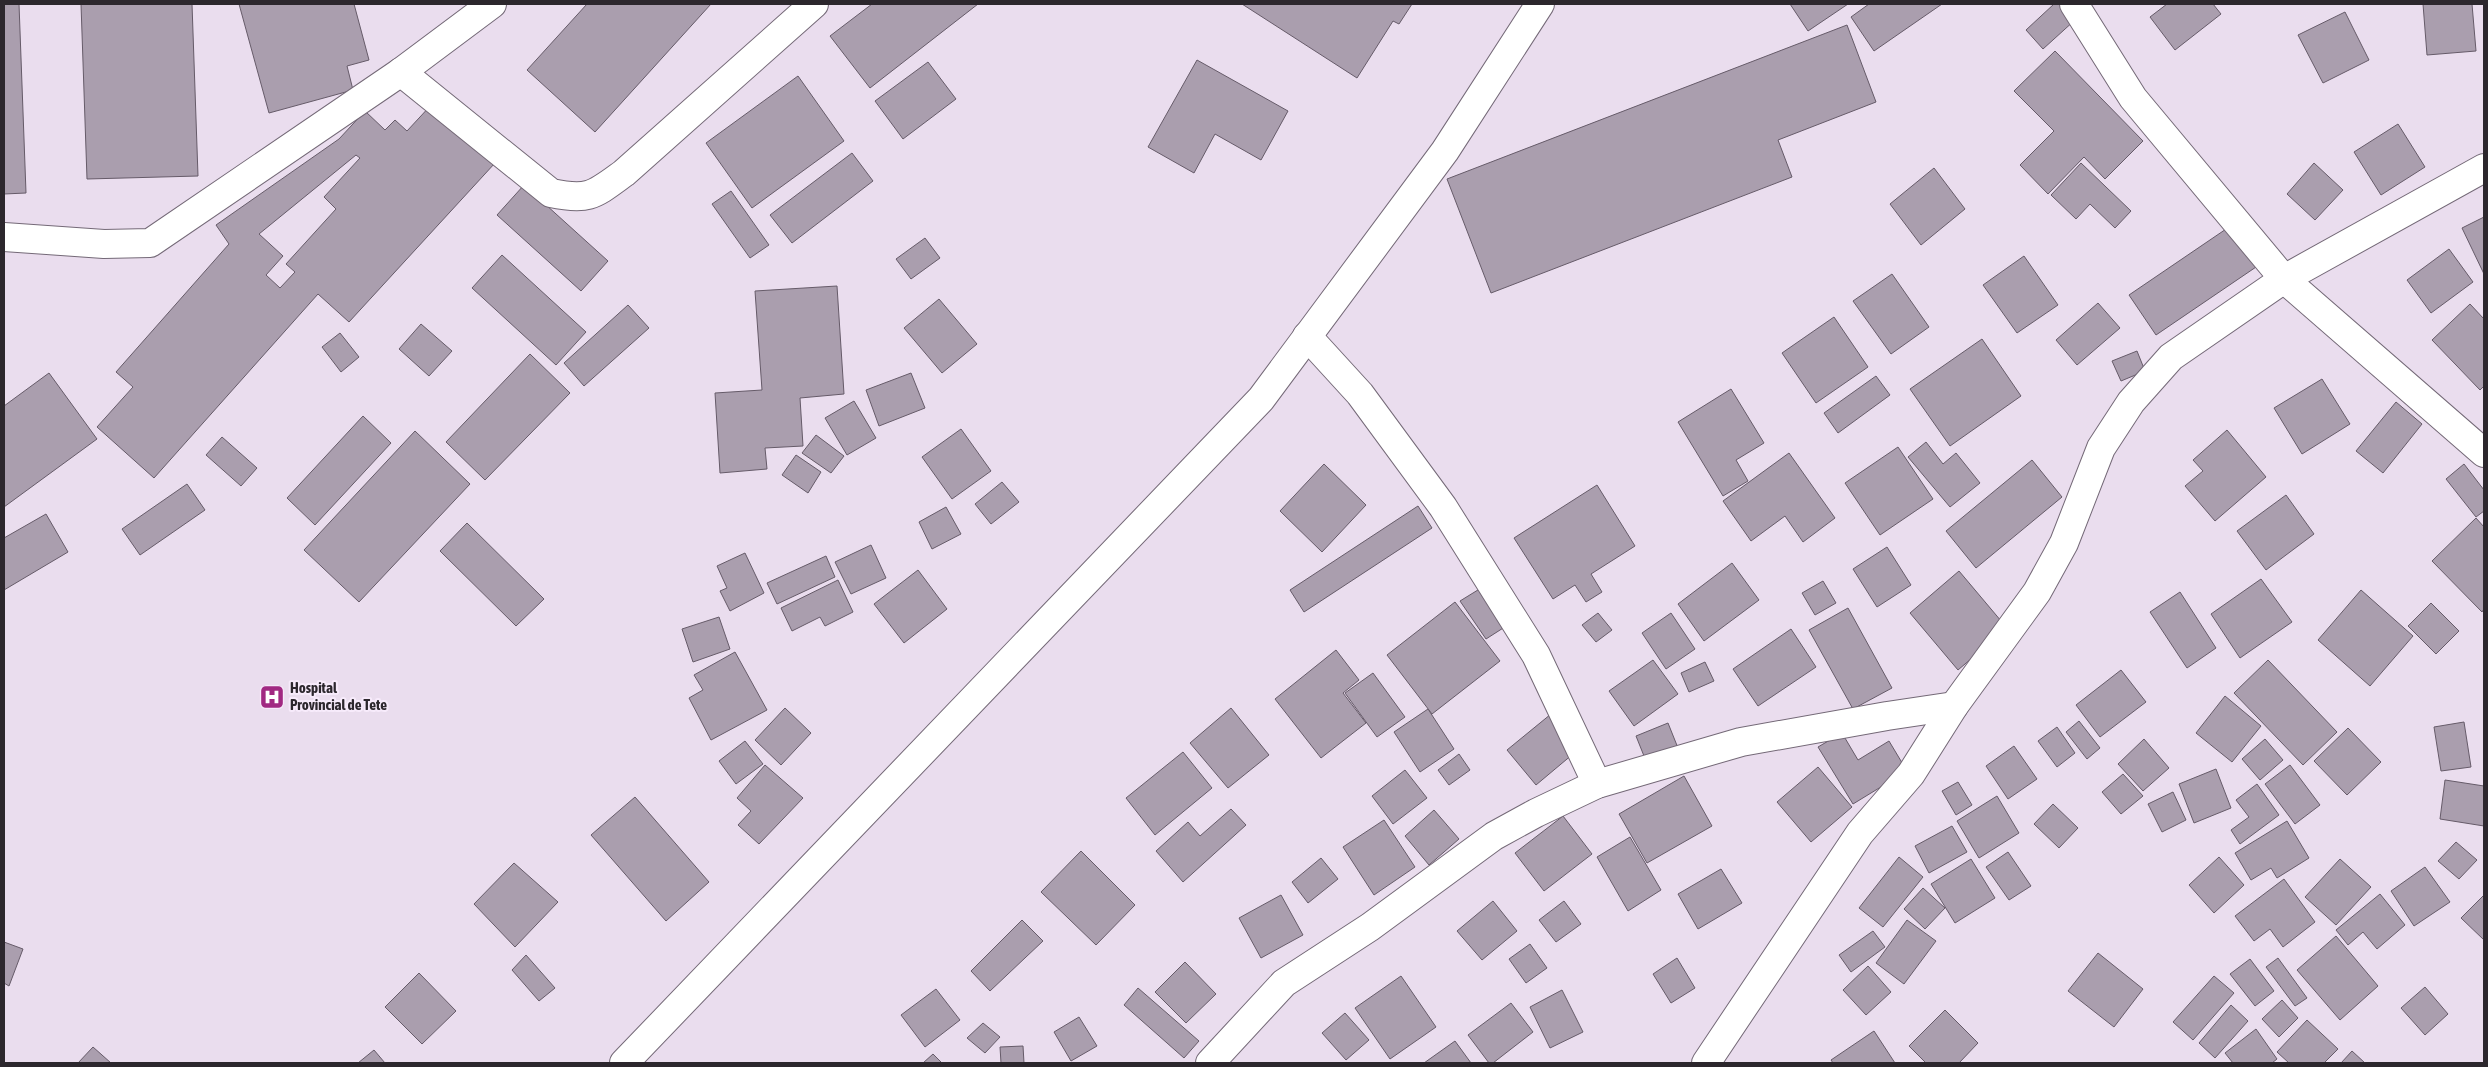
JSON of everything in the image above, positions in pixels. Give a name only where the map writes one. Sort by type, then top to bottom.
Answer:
[{"type":"street","points":[[4,237],[104,244],[150,243],[402,72],[492,4]]},
{"type":"street","points":[[402,72],[551,193],[575,198],[595,194],[624,173],[814,4]]},
{"type":"street","points":[[624,1063],[1260,399],[1445,151],[1540,4]]},
{"type":"street","points":[[2074,4],[2133,98],[2284,279],[2484,454]]},
{"type":"street","points":[[1706,1063],[1860,832],[1911,774],[1954,706],[2037,592],[2064,543],[2101,448],[2131,402],[2171,357],[2284,279],[2484,168]]},
{"type":"street","points":[[1307,336],[1360,394],[1443,507],[1536,655],[1597,784]]},
{"type":"street","points":[[1210,1063],[1284,983],[1370,927],[1494,836],[1536,813],[1597,784],[1741,742],[1954,706]]},
{"type":"building","points":[[4,4],[19,4],[26,193],[4,194]]},
{"type":"building","points":[[81,4],[192,4],[198,176],[87,179]]},
{"type":"building","points":[[239,4],[354,4],[369,60],[347,66],[353,90],[269,113]]},
{"type":"building","points":[[587,4],[711,4],[595,132],[527,70]]},
{"type":"building","points":[[872,4],[978,4],[870,88],[830,36]]},
{"type":"building","points":[[1242,4],[1412,4],[1399,24],[1393,21],[1357,78]]},
{"type":"building","points":[[1790,4],[1848,4],[1808,31]]},
{"type":"building","points":[[1869,4],[1942,4],[1874,51],[1851,17]]},
{"type":"building","points":[[2054,4],[2059,4],[2075,20],[2043,49],[2026,30]]},
{"type":"building","points":[[2167,4],[2213,4],[2221,14],[2175,50],[2150,17]]},
{"type":"building","points":[[2423,4],[2472,4],[2476,51],[2427,55]]},
{"type":"building","points":[[2345,12],[2369,60],[2323,83],[2298,35]]},
{"type":"building","points":[[1847,25],[1876,102],[1778,140],[1792,177],[1491,293],[1447,179]]},
{"type":"building","points":[[2055,51],[2143,141],[2105,179],[2084,157],[2048,194],[2020,165],[2054,131],[2014,91]]},
{"type":"building","points":[[1197,60],[1288,111],[1261,160],[1215,134],[1194,173],[1148,147]]},
{"type":"building","points":[[928,62],[956,99],[903,139],[875,101]]},
{"type":"building","points":[[798,76],[844,141],[752,208],[706,143]]},
{"type":"building","points":[[432,104],[495,163],[349,322],[318,294],[154,478],[97,427],[133,387],[116,372],[229,244],[216,225],[339,139],[365,111],[385,130],[395,120],[407,131]],"holes":[[[356,155],[360,158],[324,197],[336,209],[286,264],[295,272],[280,288],[266,275],[283,256],[259,234]]]},
{"type":"building","points":[[2398,124],[2425,167],[2381,195],[2354,152]]},
{"type":"building","points":[[852,153],[873,181],[792,243],[770,215]]},
{"type":"building","points":[[2081,163],[2131,211],[2115,228],[2090,204],[2076,219],[2051,195]]},
{"type":"building","points":[[2314,163],[2343,190],[2315,220],[2287,194]]},
{"type":"building","points":[[1934,168],[1965,209],[1921,245],[1890,204]]},
{"type":"building","points":[[524,185],[608,261],[581,291],[497,215]]},
{"type":"building","points":[[731,191],[769,245],[750,258],[712,204]]},
{"type":"building","points":[[2484,217],[2484,274],[2462,228]]},
{"type":"building","points":[[2232,225],[2259,265],[2156,335],[2129,295]]},
{"type":"building","points":[[925,238],[940,258],[911,279],[896,259]]},
{"type":"building","points":[[2449,249],[2473,282],[2431,313],[2407,280]]},
{"type":"building","points":[[502,255],[586,332],[556,365],[472,288]]},
{"type":"building","points":[[2024,256],[2058,305],[2017,333],[1983,285]]},
{"type":"building","points":[[1892,274],[1929,327],[1891,354],[1853,301]]},
{"type":"building","points":[[837,286],[844,394],[800,398],[803,446],[765,448],[767,469],[720,473],[715,393],[762,390],[755,291]]},
{"type":"building","points":[[939,299],[977,344],[942,373],[904,328]]},
{"type":"building","points":[[2098,303],[2120,328],[2077,365],[2056,340]]},
{"type":"building","points":[[2470,304],[2484,319],[2484,386],[2480,390],[2432,340]]},
{"type":"building","points":[[628,305],[649,328],[584,386],[564,363]]},
{"type":"building","points":[[1834,317],[1868,367],[1816,403],[1782,353]]},
{"type":"building","points":[[421,324],[452,351],[429,376],[399,349]]},
{"type":"building","points":[[340,333],[359,357],[341,372],[322,347]]},
{"type":"building","points":[[1982,339],[2021,396],[1950,446],[1910,389]]},
{"type":"building","points":[[2137,351],[2145,371],[2121,381],[2112,361]]},
{"type":"building","points":[[530,354],[570,393],[485,480],[446,442]]},
{"type":"building","points":[[49,373],[97,439],[4,507],[4,406]]},
{"type":"building","points":[[911,373],[925,408],[879,426],[866,390]]},
{"type":"building","points":[[1876,376],[1890,395],[1838,433],[1824,413]]},
{"type":"building","points":[[2322,379],[2350,424],[2302,454],[2274,408]]},
{"type":"building","points":[[1731,389],[1764,443],[1736,460],[1748,481],[1723,496],[1678,422]]},
{"type":"building","points":[[854,401],[876,438],[847,455],[825,418]]},
{"type":"building","points":[[2396,402],[2422,424],[2383,473],[2356,451]]},
{"type":"building","points":[[363,416],[391,443],[315,525],[287,498]]},
{"type":"building","points":[[961,429],[991,471],[952,499],[922,457]]},
{"type":"building","points":[[2227,430],[2266,477],[2215,521],[2185,486],[2203,471],[2193,460]]},
{"type":"building","points":[[415,431],[470,484],[359,602],[304,550]]},
{"type":"building","points":[[816,435],[844,456],[831,473],[802,453]]},
{"type":"building","points":[[222,437],[257,468],[241,486],[206,455]]},
{"type":"building","points":[[1926,442],[1943,464],[1956,453],[1980,483],[1950,507],[1908,457]]},
{"type":"building","points":[[1898,447],[1933,499],[1880,535],[1845,483]]},
{"type":"building","points":[[1789,453],[1835,518],[1803,542],[1785,516],[1751,541],[1723,501]]},
{"type":"building","points":[[796,455],[821,472],[808,493],[782,475]]},
{"type":"building","points":[[2032,460],[2062,497],[1976,568],[1946,531]]},
{"type":"building","points":[[1324,464],[1366,505],[1322,552],[1280,511]]},
{"type":"building","points":[[2464,464],[2484,490],[2484,511],[2476,517],[2446,479]]},
{"type":"building","points":[[1002,482],[1019,502],[991,524],[975,504]]},
{"type":"building","points":[[187,484],[205,510],[140,555],[122,529]]},
{"type":"building","points":[[1597,485],[1635,546],[1591,574],[1602,592],[1586,602],[1575,585],[1553,599],[1514,538]]},
{"type":"building","points":[[2286,495],[2314,534],[2266,570],[2237,531]]},
{"type":"building","points":[[1418,506],[1432,528],[1304,612],[1290,590]]},
{"type":"building","points":[[946,507],[961,534],[932,549],[919,522]]},
{"type":"building","points":[[46,514],[68,552],[4,590],[4,538]]},
{"type":"building","points":[[2476,518],[2484,527],[2484,609],[2482,612],[2432,561]]},
{"type":"building","points":[[467,523],[544,599],[516,626],[440,551]]},
{"type":"building","points":[[871,545],[886,578],[851,594],[835,562]]},
{"type":"building","points":[[1887,547],[1911,585],[1877,607],[1853,569]]},
{"type":"building","points":[[745,553],[764,593],[730,611],[720,591],[727,588],[717,566]]},
{"type":"building","points":[[826,556],[835,577],[777,604],[767,583]]},
{"type":"building","points":[[1732,563],[1759,600],[1704,641],[1678,604]]},
{"type":"building","points":[[918,570],[947,609],[904,643],[874,604]]},
{"type":"building","points":[[1959,571],[2007,628],[1958,670],[1910,613]]},
{"type":"building","points":[[2261,579],[2292,622],[2240,658],[2211,614]]},
{"type":"building","points":[[838,580],[853,612],[825,626],[820,617],[792,631],[781,608]]},
{"type":"building","points":[[1823,581],[1836,603],[1815,615],[1802,593]]},
{"type":"building","points":[[1486,585],[1511,623],[1486,639],[1460,601]]},
{"type":"building","points":[[2361,590],[2413,636],[2370,686],[2318,640]]},
{"type":"building","points":[[2180,592],[2216,648],[2187,668],[2150,612]]},
{"type":"building","points":[[1455,602],[1500,661],[1432,714],[1387,655]]},
{"type":"building","points":[[2431,603],[2459,631],[2436,654],[2408,626]]},
{"type":"building","points":[[1848,608],[1892,688],[1853,709],[1809,630]]},
{"type":"building","points":[[1598,613],[1612,630],[1596,642],[1582,625]]},
{"type":"building","points":[[1671,613],[1695,649],[1666,669],[1642,633]]},
{"type":"building","points":[[719,617],[730,649],[693,662],[682,629]]},
{"type":"building","points":[[1791,629],[1816,667],[1758,706],[1733,669]]},
{"type":"building","points":[[1336,650],[1359,680],[1343,693],[1366,723],[1321,758],[1275,699]]},
{"type":"building","points":[[735,652],[767,710],[711,740],[689,698],[703,690],[694,675]]},
{"type":"building","points":[[1653,660],[1678,694],[1634,726],[1609,691]]},
{"type":"building","points":[[2268,660],[2337,732],[2303,765],[2234,693]]},
{"type":"building","points":[[1705,662],[1714,681],[1689,692],[1681,673]]},
{"type":"building","points":[[2121,670],[2146,702],[2100,737],[2076,705]]},
{"type":"building","points":[[1373,673],[1405,717],[1377,737],[1345,693]]},
{"type":"building","points":[[2225,696],[2261,726],[2232,762],[2196,733]]},
{"type":"building","points":[[785,708],[811,733],[781,765],[755,740]]},
{"type":"building","points":[[1231,708],[1269,755],[1228,788],[1190,743]]},
{"type":"building","points":[[1428,709],[1454,749],[1420,772],[1394,732]]},
{"type":"building","points":[[1551,714],[1579,749],[1536,785],[1507,750]]},
{"type":"building","points":[[2079,721],[2100,748],[2087,759],[2066,732]]},
{"type":"building","points":[[2464,722],[2471,767],[2441,771],[2434,727]]},
{"type":"building","points":[[1668,723],[1678,748],[1646,761],[1636,736]]},
{"type":"building","points":[[2057,727],[2075,753],[2057,767],[2038,741]]},
{"type":"building","points":[[2348,728],[2381,762],[2347,795],[2314,761]]},
{"type":"building","points":[[1842,733],[1858,760],[1889,741],[1907,771],[1853,804],[1818,747]]},
{"type":"building","points":[[2144,739],[2169,768],[2143,791],[2118,764]]},
{"type":"building","points":[[2265,739],[2283,760],[2260,780],[2242,759]]},
{"type":"building","points":[[745,741],[763,764],[736,784],[719,761]]},
{"type":"building","points":[[2014,746],[2037,779],[2008,799],[1986,766]]},
{"type":"building","points":[[1183,752],[1212,788],[1155,835],[1126,798]]},
{"type":"building","points":[[1459,754],[1470,770],[1449,785],[1438,770]]},
{"type":"building","points":[[765,765],[803,798],[759,844],[738,825],[751,811],[737,798]]},
{"type":"building","points":[[2290,765],[2320,805],[2295,824],[2265,784]]},
{"type":"building","points":[[1818,767],[1852,807],[1811,842],[1777,802]]},
{"type":"building","points":[[2216,769],[2231,808],[2194,823],[2179,784]]},
{"type":"building","points":[[1405,770],[1427,798],[1393,824],[1372,796]]},
{"type":"building","points":[[2123,774],[2143,796],[2121,814],[2102,792]]},
{"type":"building","points":[[1684,776],[1712,826],[1647,863],[1619,814]]},
{"type":"building","points":[[2445,780],[2484,786],[2484,826],[2440,819]]},
{"type":"building","points":[[1958,782],[1972,805],[1956,815],[1942,791]]},
{"type":"building","points":[[2257,784],[2279,815],[2240,844],[2231,830],[2249,817],[2236,800]]},
{"type":"building","points":[[2173,792],[2186,820],[2162,832],[2148,804]]},
{"type":"building","points":[[1997,796],[2019,833],[1979,858],[1957,821]]},
{"type":"building","points":[[635,797],[709,882],[666,921],[591,835]]},
{"type":"building","points":[[2053,804],[2078,828],[2059,848],[2034,824]]},
{"type":"building","points":[[1231,809],[1246,825],[1183,882],[1156,851],[1188,822],[1200,836]]},
{"type":"building","points":[[1434,810],[1459,839],[1429,865],[1405,836]]},
{"type":"building","points":[[1563,816],[1592,854],[1544,891],[1515,853]]},
{"type":"building","points":[[1384,820],[1415,867],[1374,895],[1343,847]]},
{"type":"building","points":[[2287,821],[2309,858],[2277,878],[2271,868],[2251,880],[2235,853]]},
{"type":"building","points":[[1952,826],[1967,852],[1929,873],[1915,846]]},
{"type":"building","points":[[1630,837],[1661,890],[1628,911],[1597,857]]},
{"type":"building","points":[[2456,842],[2477,860],[2459,879],[2438,861]]},
{"type":"building","points":[[1081,851],[1135,905],[1096,945],[1041,892]]},
{"type":"building","points":[[2008,852],[2031,886],[2009,900],[1986,867]]},
{"type":"building","points":[[1899,857],[1923,877],[1883,927],[1859,908]]},
{"type":"building","points":[[2219,857],[2244,885],[2214,913],[2189,885]]},
{"type":"building","points":[[1321,858],[1338,879],[1308,903],[1292,882]]},
{"type":"building","points":[[1971,859],[1995,898],[1955,923],[1931,884]]},
{"type":"building","points":[[2340,859],[2371,887],[2336,925],[2305,897]]},
{"type":"building","points":[[514,863],[558,902],[515,947],[474,904]]},
{"type":"building","points":[[2425,867],[2450,902],[2414,926],[2391,891]]},
{"type":"building","points":[[1721,869],[1742,903],[1698,929],[1678,894]]},
{"type":"building","points":[[2284,879],[2315,922],[2283,947],[2270,929],[2254,941],[2235,916]]},
{"type":"building","points":[[1923,888],[1945,908],[1925,929],[1904,909]]},
{"type":"building","points":[[2380,894],[2405,925],[2377,949],[2363,932],[2348,945],[2336,930]]},
{"type":"building","points":[[1281,895],[1303,935],[1261,958],[1239,918]]},
{"type":"building","points":[[2484,895],[2484,940],[2461,918]]},
{"type":"building","points":[[1493,901],[1517,931],[1482,960],[1457,931]]},
{"type":"building","points":[[1564,901],[1581,924],[1556,942],[1539,920]]},
{"type":"building","points":[[1022,920],[1043,941],[990,991],[971,971]]},
{"type":"building","points":[[1907,920],[1936,941],[1904,984],[1876,963]]},
{"type":"building","points":[[1873,931],[1885,947],[1851,972],[1839,955]]},
{"type":"building","points":[[2336,936],[2378,986],[2340,1020],[2297,970]]},
{"type":"building","points":[[4,942],[23,949],[9,986],[4,983]]},
{"type":"building","points":[[1530,944],[1547,968],[1526,983],[1509,959]]},
{"type":"building","points":[[2098,953],[2143,989],[2114,1027],[2068,991]]},
{"type":"building","points":[[526,955],[555,988],[539,1001],[512,970]]},
{"type":"building","points":[[1677,958],[1695,988],[1671,1003],[1653,974]]},
{"type":"building","points":[[2278,958],[2307,998],[2295,1006],[2266,967]]},
{"type":"building","points":[[2250,959],[2274,991],[2255,1006],[2230,974]]},
{"type":"building","points":[[1185,962],[1216,994],[1186,1023],[1155,992]]},
{"type":"building","points":[[1868,966],[1891,992],[1866,1015],[1843,990]]},
{"type":"building","points":[[419,973],[456,1011],[422,1044],[385,1007]]},
{"type":"building","points":[[1401,976],[1436,1027],[1390,1059],[1355,1008]]},
{"type":"building","points":[[2214,976],[2234,993],[2193,1040],[2173,1022]]},
{"type":"building","points":[[2425,987],[2448,1014],[2425,1035],[2401,1008]]},
{"type":"building","points":[[1138,988],[1199,1041],[1184,1058],[1124,1005]]},
{"type":"building","points":[[936,989],[960,1020],[925,1047],[901,1015]]},
{"type":"building","points":[[1562,990],[1583,1032],[1550,1048],[1530,1007]]},
{"type":"building","points":[[2282,1000],[2298,1018],[2279,1037],[2262,1019]]},
{"type":"building","points":[[1511,1003],[1533,1032],[1493,1063],[1489,1063],[1468,1035]]},
{"type":"building","points":[[2231,1005],[2248,1021],[2215,1058],[2199,1043]]},
{"type":"building","points":[[1945,1010],[1978,1043],[1959,1063],[1926,1063],[1909,1046]]},
{"type":"building","points":[[1345,1013],[1369,1040],[1346,1060],[1322,1033]]},
{"type":"building","points":[[1079,1017],[1097,1046],[1071,1061],[1054,1032]]},
{"type":"building","points":[[2307,1020],[2338,1049],[2324,1063],[2289,1063],[2277,1052]]},
{"type":"building","points":[[983,1023],[1000,1037],[985,1053],[967,1038]]},
{"type":"building","points":[[2256,1029],[2277,1059],[2272,1063],[2233,1063],[2225,1053]]},
{"type":"building","points":[[1874,1031],[1895,1063],[1833,1063],[1831,1060]]},
{"type":"building","points":[[1455,1041],[1471,1063],[1424,1063]]},
{"type":"building","points":[[1023,1046],[1024,1063],[1001,1063],[1000,1047]]},
{"type":"building","points":[[93,1047],[111,1063],[78,1063]]},
{"type":"building","points":[[374,1050],[385,1063],[358,1063]]},
{"type":"building","points":[[2352,1051],[2365,1063],[2341,1063]]},
{"type":"building","points":[[933,1054],[942,1063],[923,1063]]},
{"type":"place","name":"Hospital Provincial de Tete","points":[[272,697]]}]
